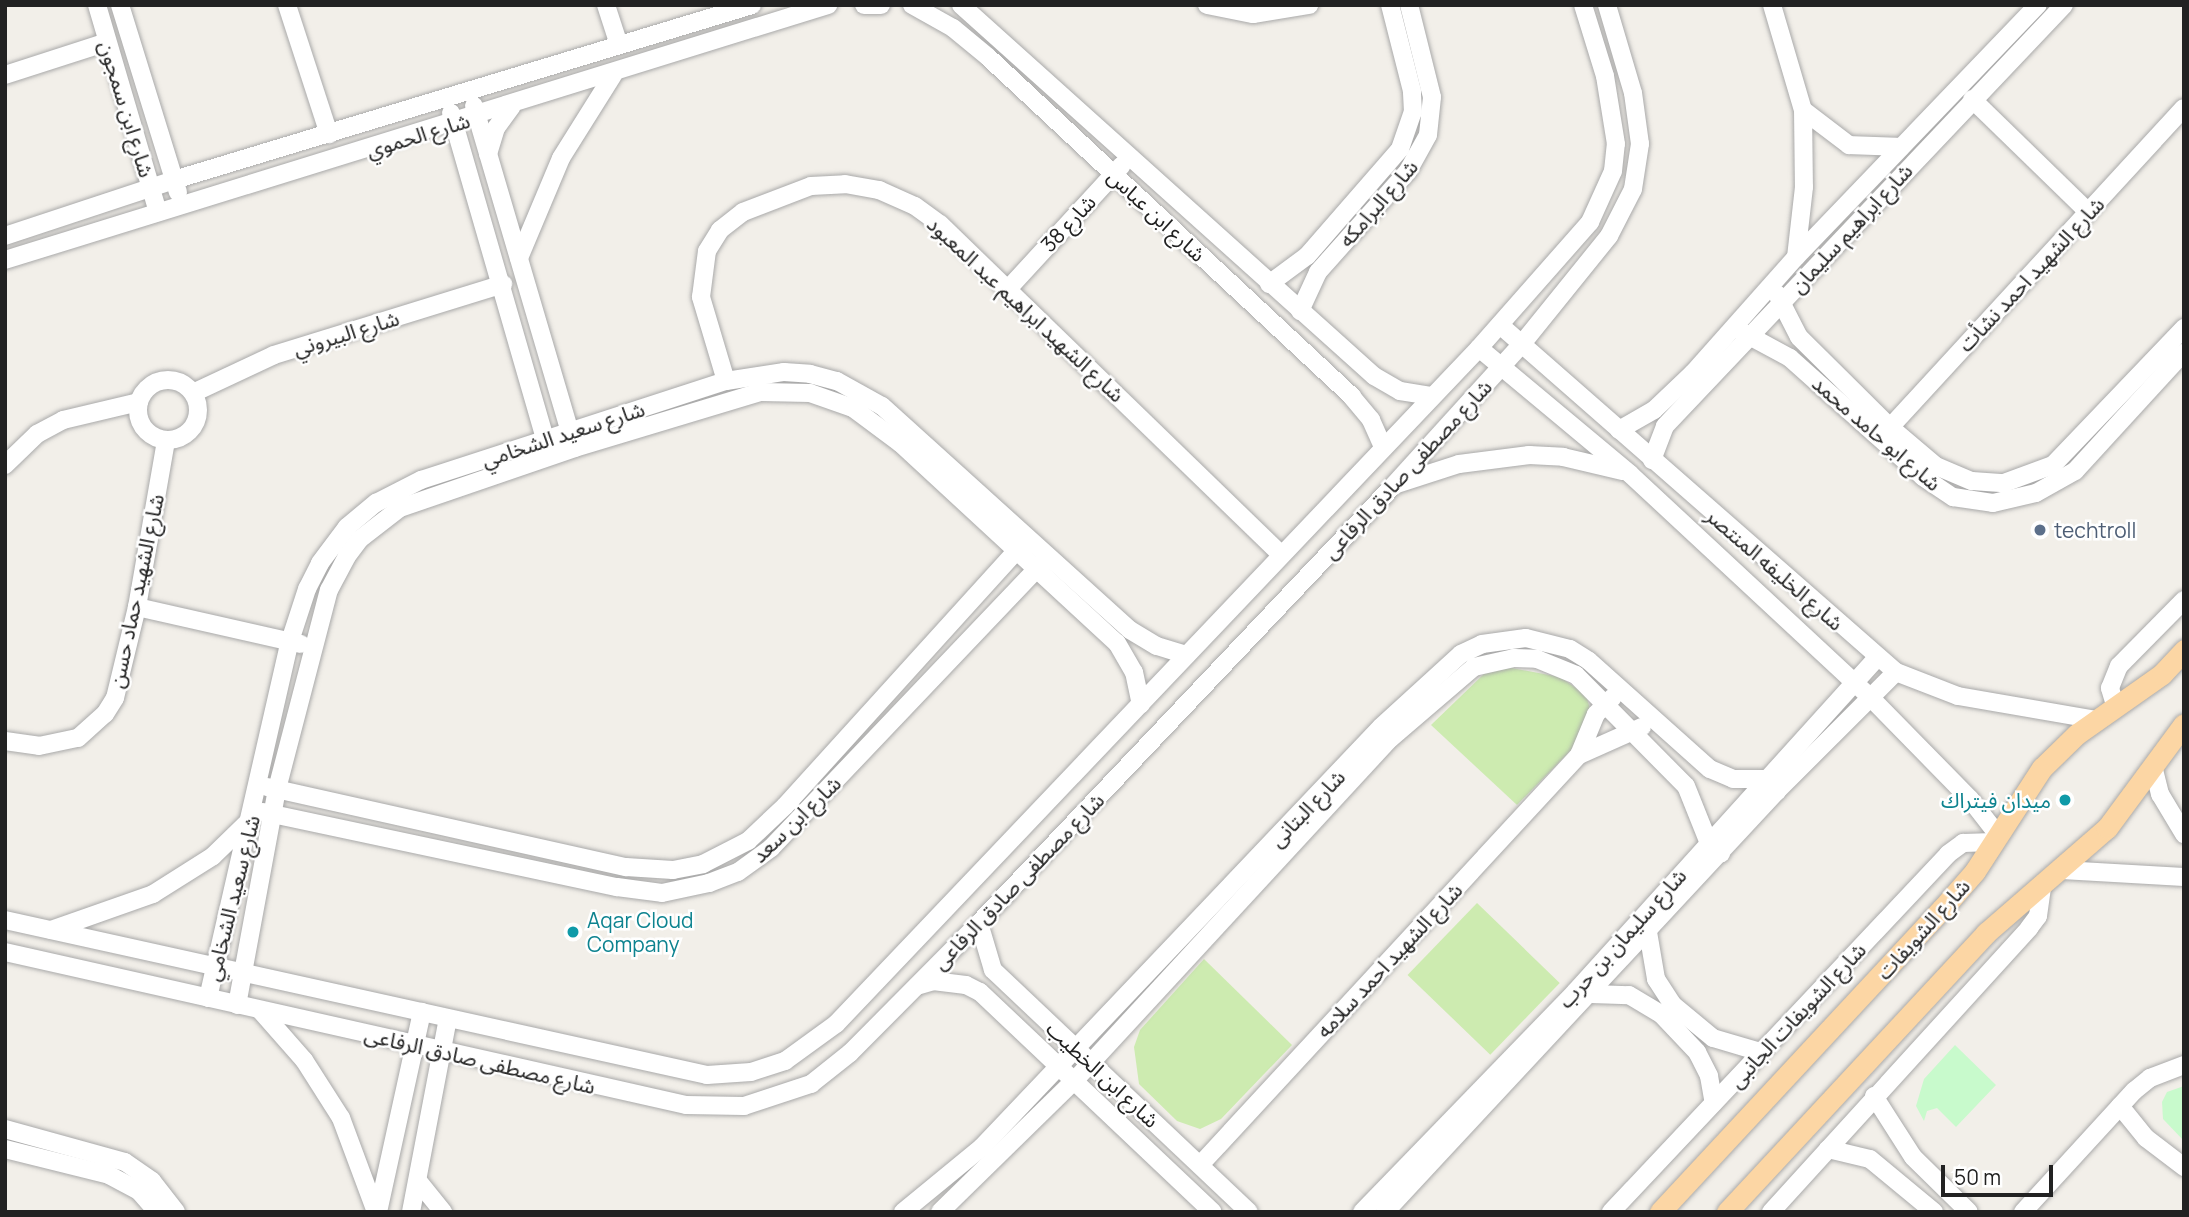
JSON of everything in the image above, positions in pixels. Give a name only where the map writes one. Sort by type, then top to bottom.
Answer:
[{"type":"main road","name":"شارع الشويفات","points":[[1660,1212],[1942,909],[1996,838],[2042,768],[2097,720],[2162,674],[2184,650]]},
{"type":"main road","points":[[1727,1212],[1956,964],[2107,828],[2154,769],[2184,724]]},
{"type":"street","name":"شارع ابن سمجون","points":[[97,5],[158,212]]},
{"type":"street","name":"شارع ابن سمجون","points":[[120,5],[182,205]]},
{"type":"street","points":[[287,5],[329,134]]},
{"type":"street","points":[[606,5],[619,46]]},
{"type":"street","name":"شارع الحموي","points":[[5,236],[174,180],[470,93],[752,5]]},
{"type":"street","name":"شارع الحموي","points":[[5,260],[613,75],[828,5]]},
{"type":"street","points":[[864,5],[881,5]]},
{"type":"street","name":"شارع ابن عباس","points":[[912,5],[953,28],[979,50],[1352,397],[1382,445]]},
{"type":"street","name":"شارع ابن عباس","points":[[961,5],[1269,284],[1386,386],[1431,396]]},
{"type":"street","points":[[1207,5],[1253,14],[1309,5]]},
{"type":"street","name":"شارع البرامكه","points":[[1269,284],[1307,256],[1400,149],[1413,112],[1412,91],[1390,5]]},
{"type":"street","name":"شارع البرامكه","points":[[1300,310],[1318,272],[1408,171],[1428,135],[1432,97],[1409,5]]},
{"type":"street","name":"شارع مصطفى صادق الرفاعى","points":[[5,920],[707,1075],[771,1068],[813,1045],[1188,655],[1382,445],[1479,348],[1590,222],[1614,171],[1614,119],[1583,5]]},
{"type":"street","name":"شارع مصطفى صادق الرفاعى","points":[[5,952],[686,1105],[744,1106],[789,1095],[832,1070],[979,923],[1393,486],[1521,345],[1609,236],[1633,189],[1639,165],[1638,118],[1607,5]]},
{"type":"street","points":[[1772,5],[1803,110],[1804,187],[1796,257]]},
{"type":"street","name":"شارع ابراهيم سليمان","points":[[1619,430],[1654,410],[1796,257],[2038,5]]},
{"type":"street","name":"شارع ابراهيم سليمان","points":[[1652,460],[1665,426],[1751,338],[1782,301],[1972,99],[2064,5]]},
{"type":"street","points":[[5,75],[107,41]]},
{"type":"street","points":[[519,258],[561,158],[613,75]]},
{"type":"street","points":[[470,93],[573,440]]},
{"type":"street","points":[[446,99],[503,284],[550,457]]},
{"type":"street","points":[[1972,99],[2088,212]]},
{"type":"street","points":[[488,154],[496,128],[512,106]]},
{"type":"street","name":"شارع الشهيد احمد نشأت","points":[[1884,433],[2184,108]]},
{"type":"street","points":[[1803,110],[1849,145],[1901,147]]},
{"type":"street","name":"شارع 38","points":[[1008,289],[1129,158]]},
{"type":"street","name":"شارع الشهيد ابراهيم عبد المعبود","points":[[726,381],[701,297],[707,251],[720,230],[743,212],[811,186],[845,184],[879,190],[915,206],[940,224],[1280,553]]},
{"type":"street","name":"شارع البيروني","points":[[193,393],[274,355],[503,284]]},
{"type":"street","name":"شارع ابو حامد محمد","points":[[1772,285],[1799,337],[1884,433],[1954,475],[2004,483],[2024,478],[2066,455],[2184,328]]},
{"type":"street","name":"شارع الخليفه المنتصر","points":[[1500,325],[1896,672],[1958,696],[2097,720]]},
{"type":"street","name":"شارع ابو حامد محمد","points":[[1732,327],[1790,358],[1884,433],[1953,497],[1993,503],[2011,501],[2057,484],[2075,471],[2184,352]]},
{"type":"street","name":"شارع الخليفه المنتصر","points":[[1479,348],[1630,474],[1870,697],[1970,799],[1996,838]]},
{"type":"street","points":[[1816,381],[1828,367]]},
{"type":"street","name":"شارع سعيد الشخامي","points":[[237,1005],[277,789],[314,647],[337,573],[360,539],[383,519],[428,498],[550,457],[573,440],[726,381],[797,373],[860,391],[908,427],[1130,630],[1157,646],[1188,655]]},
{"type":"street","points":[[5,465],[37,434],[63,420],[139,402],[152,385],[166,380],[181,383],[193,393],[198,414],[193,428],[181,437],[166,440],[141,425],[139,402]]},
{"type":"street","name":"شارع سعيد الشخامي","points":[[208,998],[290,641],[320,563],[347,527],[376,503],[421,480],[546,439],[573,440],[761,392],[810,393],[870,418],[1015,553],[1117,643],[1133,672],[1141,704]]},
{"type":"street","name":"شارع الشهيد حماد حسن","points":[[5,741],[59,745],[92,727],[115,698],[137,607],[166,440]]},
{"type":"street","points":[[1393,486],[1459,464],[1529,455],[1563,457],[1630,474]]},
{"type":"street","name":"شارع ابن سعد","points":[[258,785],[543,850],[649,870],[696,866],[737,849],[785,806],[1028,537]]},
{"type":"street","name":"شارع ابن سعد","points":[[252,815],[273,813],[538,870],[662,893],[709,883],[750,864],[785,834],[1048,555]]},
{"type":"street","points":[[2116,708],[2110,688],[2119,666],[2184,600]]},
{"type":"street","points":[[137,607],[314,647]]},
{"type":"street","name":"شارع البتانى","points":[[940,1212],[1075,1080],[1443,667],[1461,654],[1503,639],[1526,638],[1570,649],[1710,769],[1733,779],[1770,785]]},
{"type":"street","name":"شارع البتانى","points":[[903,1212],[982,1147],[1386,733],[1454,680],[1491,661],[1514,658],[1556,664],[1606,704],[1686,786],[1714,847]]},
{"type":"street","name":"شارع سليمان بن حرب","points":[[1385,1212],[1513,1066],[1770,785],[1877,658]]},
{"type":"street","name":"شارع سليمان بن حرب","points":[[1770,785],[1896,672]]},
{"type":"street","name":"شارع الشهيد احمد سلامه","points":[[1200,1166],[1579,755],[1596,714],[1620,690]]},
{"type":"street","name":"شارع الشهيد احمد سلامه","points":[[1579,755],[1635,733],[1651,720]]},
{"type":"street","points":[[2154,769],[2160,794],[2184,834]]},
{"type":"street","points":[[50,930],[153,894],[213,856],[252,815]]},
{"type":"street","name":"شارع الشويفات الجانبى","points":[[1611,1212],[1948,854],[1962,843],[1996,838]]},
{"type":"street","name":"شارع سليمان بن حرب","points":[[1362,1212],[1591,994],[1648,932],[1714,847]]},
{"type":"street","points":[[538,870],[543,850]]},
{"type":"street","points":[[2062,870],[2184,877]]},
{"type":"street","points":[[1771,1212],[2029,928],[2038,916],[2042,888]]},
{"type":"street","name":"شارع ابن الخطيب","points":[[979,923],[993,970],[1249,1212]]},
{"type":"street","points":[[1648,932],[1656,978],[1673,1005],[1713,1038],[1760,1052]]},
{"type":"street","name":"شارع ابن الخطيب","points":[[917,986],[933,981],[966,985],[980,992],[1213,1212]]},
{"type":"street","points":[[1591,994],[1629,995],[1662,1015],[1704,1063],[1714,1104]]},
{"type":"street","points":[[260,1010],[304,1060],[341,1118],[377,1212]]},
{"type":"street","points":[[377,1212],[422,1012]]},
{"type":"street","points":[[411,1212],[449,1018]]},
{"type":"street","points":[[2024,1212],[2120,1106],[2150,1078],[2184,1065]]},
{"type":"street","points":[[1874,1096],[1913,1157],[1969,1212]]},
{"type":"street","points":[[2120,1106],[2146,1138],[2184,1167]]},
{"type":"street","points":[[5,1129],[125,1161],[161,1189],[176,1212]]},
{"type":"street","points":[[5,1149],[109,1175],[139,1191],[157,1212]]},
{"type":"street","points":[[1828,1149],[1870,1159],[1934,1212]]},
{"type":"street","points":[[418,1181],[443,1212]]},
{"type":"green space","points":[[1512,668],[1560,677],[1586,695],[1591,712],[1576,745],[1517,805],[1431,725],[1487,671]]},
{"type":"green space","points":[[1477,903],[1560,983],[1490,1055],[1408,975]]},
{"type":"green space","points":[[1204,959],[1292,1045],[1221,1119],[1200,1129],[1177,1121],[1139,1084],[1134,1047],[1140,1030]]},
{"type":"green space","points":[[1955,1045],[1996,1085],[1956,1127],[1937,1108],[1927,1111],[1924,1121],[1916,1106],[1924,1079]]},
{"type":"green space","points":[[2184,1086],[2184,1141],[2163,1119],[2162,1102],[2167,1092]]},
{"type":"place","name":"techtroll","points":[[2040,530]]},
{"type":"place","name":"ميدان فيتراك","points":[[2065,800]]},
{"type":"place","name":"Aqar Cloud Company","points":[[573,932]]}]
